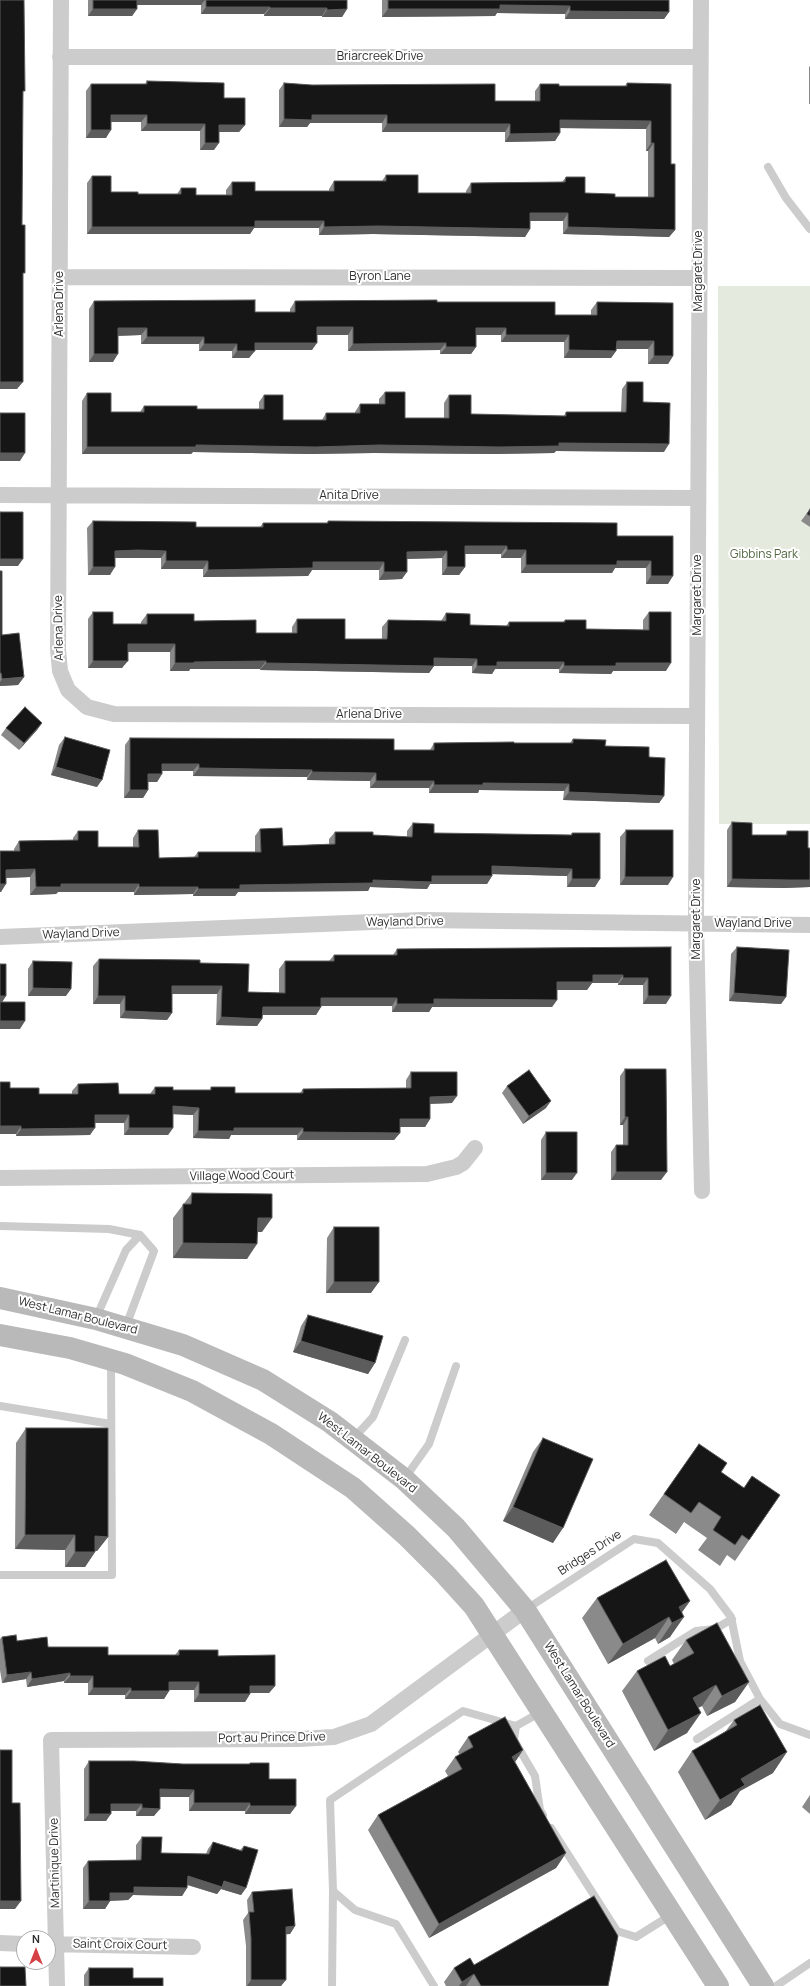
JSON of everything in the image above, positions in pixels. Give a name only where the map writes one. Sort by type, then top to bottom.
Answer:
[{"type":"main road","name":"West Lamar Boulevard","points":[[0,1298],[96,1319],[184,1344],[264,1380],[330,1422],[404,1479],[456,1528],[525,1610],[763,1986]]},
{"type":"main road","points":[[0,1335],[70,1348],[111,1360],[199,1395],[271,1434],[353,1488],[407,1536],[474,1606],[718,1986]]},
{"type":"street","name":"Arlena Drive","points":[[61,0],[61,277],[58,649],[60,671],[68,690],[87,707],[114,714],[697,716]]},
{"type":"street","name":"Margaret Drive","points":[[701,0],[696,924],[702,1190]]},
{"type":"street","name":"Briarcreek Drive","points":[[60,57],[700,57]]},
{"type":"street","name":"Byron Lane","points":[[61,277],[699,278]]},
{"type":"street","name":"Anita Drive","points":[[0,495],[698,498]]},
{"type":"street","name":"Wayland Drive","points":[[0,937],[422,920],[810,925]]},
{"type":"street","name":"Village Wood Court","points":[[0,1178],[427,1174],[456,1167],[463,1163],[475,1148]]},
{"type":"street","name":"Port au Prince Drive","points":[[51,1740],[298,1739],[334,1736],[371,1724],[525,1610]]},
{"type":"street","name":"Martinique Drive","points":[[51,1740],[55,1838],[52,1930]]},
{"type":"street","points":[[0,1943],[16,1944]]},
{"type":"street","name":"Saint Croix Court","points":[[56,1944],[192,1947]]},
{"type":"street","name":"Martinique Drive","points":[[55,1970],[57,1986]]},
{"type":"lane","points":[[768,166],[786,198],[810,229]]},
{"type":"lane","points":[[0,1226],[109,1229],[140,1235],[154,1251],[126,1327]]},
{"type":"lane","points":[[96,1319],[126,1250],[140,1235]]},
{"type":"lane","points":[[353,1440],[373,1417],[405,1340]]},
{"type":"lane","points":[[0,1575],[112,1575],[111,1360]]},
{"type":"lane","points":[[404,1479],[429,1444],[456,1366]]},
{"type":"lane","points":[[0,1406],[111,1424]]},
{"type":"lane","name":"Bridges Drive","points":[[525,1610],[634,1539],[658,1543],[710,1589],[732,1619],[740,1661],[760,1699],[780,1724],[810,1735]]},
{"type":"lane","points":[[648,1661],[696,1631],[715,1629],[732,1619]]},
{"type":"lane","points":[[696,1739],[760,1699]]},
{"type":"lane","points":[[332,1986],[333,1891],[330,1800],[463,1711],[516,1726],[541,1712]]},
{"type":"lane","points":[[516,1726],[514,1740],[535,1776],[540,1810],[616,1931],[636,1937],[672,1914]]},
{"type":"lane","points":[[333,1891],[355,1910],[396,1924],[434,1986]]},
{"type":"lane","points":[[776,1986],[810,1963]]},
{"type":"green space","name":"Gibbins Park","points":[[718,286],[810,286],[810,824],[719,824]]},
{"type":"building","points":[[0,0],[24,0],[25,91],[23,91],[22,225],[25,225],[25,273],[23,273],[23,382],[0,382]]},
{"type":"building","points":[[93,0],[137,0],[137,9],[93,9]]},
{"type":"building","points":[[206,0],[347,0],[347,9],[327,10],[327,8],[206,7]]},
{"type":"building","points":[[388,0],[669,0],[669,12],[570,11],[570,6],[500,5],[500,9],[388,9]]},
{"type":"building","points":[[147,81],[224,83],[224,98],[245,98],[245,125],[219,125],[219,143],[205,143],[205,124],[147,124],[147,115],[111,115],[111,130],[91,130],[91,84],[147,84]]},
{"type":"building","points":[[284,83],[312,85],[495,84],[495,101],[540,101],[540,84],[559,84],[559,86],[627,86],[627,83],[671,84],[671,164],[675,164],[675,230],[568,227],[568,213],[530,213],[530,229],[378,226],[324,227],[324,221],[255,221],[255,227],[92,227],[92,176],[111,176],[111,192],[138,192],[138,194],[181,194],[181,188],[196,188],[196,195],[232,195],[232,182],[255,182],[255,191],[334,191],[334,181],[386,181],[386,175],[418,175],[418,193],[471,193],[471,183],[565,182],[566,177],[585,177],[585,193],[615,194],[615,197],[654,197],[654,143],[651,143],[651,121],[560,120],[560,133],[510,134],[510,124],[387,124],[387,115],[312,115],[312,120],[284,119]]},
{"type":"building","points":[[255,300],[255,312],[295,312],[295,301],[437,300],[437,302],[555,302],[555,315],[597,315],[597,302],[673,303],[673,356],[654,356],[654,341],[617,341],[616,351],[569,350],[569,335],[506,335],[506,328],[476,328],[476,347],[446,347],[446,343],[353,344],[353,327],[317,327],[317,343],[255,343],[255,351],[237,351],[237,344],[204,344],[204,337],[147,337],[147,328],[118,328],[118,354],[94,354],[94,301]]},
{"type":"building","points":[[627,382],[643,382],[643,402],[670,403],[669,444],[559,443],[559,446],[499,447],[379,445],[315,447],[196,445],[196,447],[87,447],[87,393],[111,393],[111,412],[144,412],[144,406],[197,406],[197,409],[264,409],[264,395],[283,395],[283,420],[326,420],[326,413],[360,413],[360,404],[385,404],[385,392],[405,392],[405,418],[449,418],[449,395],[471,395],[471,414],[566,416],[566,412],[626,412]]},
{"type":"building","points":[[0,413],[25,413],[25,453],[0,453]]},
{"type":"building","points":[[810,509],[810,516],[807,514]]},
{"type":"building","points":[[0,512],[23,512],[23,559],[0,559]]},
{"type":"building","points":[[93,521],[196,522],[196,527],[263,527],[263,523],[328,523],[328,521],[617,523],[617,536],[673,536],[673,576],[651,576],[651,561],[617,561],[617,565],[526,565],[526,550],[507,550],[507,546],[465,546],[465,567],[447,567],[447,551],[407,552],[407,572],[384,572],[384,562],[313,562],[313,568],[208,570],[208,561],[166,561],[166,551],[138,550],[115,551],[115,567],[93,567]]},
{"type":"building","points":[[0,571],[2,571],[2,635],[19,633],[24,677],[2,679],[0,673]]},
{"type":"building","points":[[93,612],[113,612],[113,624],[147,624],[147,614],[194,614],[194,621],[256,620],[256,633],[297,633],[297,619],[345,619],[345,639],[387,639],[388,620],[446,621],[446,613],[470,614],[470,625],[509,626],[509,622],[565,622],[565,620],[586,620],[586,629],[649,630],[649,612],[671,612],[671,663],[616,663],[616,666],[564,666],[564,662],[497,662],[497,666],[477,666],[477,659],[434,658],[434,666],[266,663],[266,661],[175,663],[175,644],[128,644],[128,661],[93,661]]},
{"type":"building","points":[[25,707],[42,723],[24,743],[6,728]]},
{"type":"building","points":[[65,737],[110,750],[102,780],[56,767]]},
{"type":"building","points":[[130,738],[394,739],[394,750],[434,750],[434,743],[573,743],[573,739],[606,740],[605,746],[649,747],[649,757],[665,758],[664,796],[569,792],[569,784],[483,783],[483,785],[434,785],[434,781],[376,781],[376,773],[199,768],[199,764],[162,764],[162,774],[148,774],[148,790],[130,790]]},
{"type":"building","points":[[732,822],[752,823],[752,835],[787,835],[787,831],[808,831],[808,848],[810,848],[810,880],[732,879]]},
{"type":"building","points":[[413,823],[434,824],[434,833],[572,835],[572,833],[600,833],[600,879],[572,879],[572,869],[492,866],[492,876],[432,876],[432,882],[373,880],[373,883],[240,885],[240,889],[139,887],[139,884],[61,884],[61,887],[36,887],[35,869],[6,870],[6,884],[0,884],[0,851],[20,851],[19,841],[78,840],[78,831],[98,831],[98,847],[139,847],[138,830],[158,830],[159,858],[198,857],[198,852],[261,852],[260,829],[282,828],[283,846],[335,844],[335,832],[373,832],[373,835],[412,837]]},
{"type":"building","points":[[626,830],[673,830],[673,877],[625,877]]},
{"type":"building","points":[[671,947],[671,996],[648,996],[648,978],[623,978],[623,975],[593,975],[593,982],[557,982],[557,1000],[434,999],[434,1004],[397,1004],[397,998],[321,998],[321,1007],[263,1007],[262,1019],[221,1017],[222,986],[172,986],[172,1013],[125,1011],[125,996],[98,996],[99,959],[200,960],[200,963],[249,964],[248,992],[285,993],[285,961],[334,961],[334,955],[397,955],[397,949]]},
{"type":"building","points":[[737,947],[789,950],[786,997],[734,993]]},
{"type":"building","points":[[33,961],[72,962],[71,989],[33,988]]},
{"type":"building","points":[[0,964],[6,964],[6,996],[0,996]]},
{"type":"building","points":[[0,1002],[25,1002],[25,1021],[0,1021]]},
{"type":"building","points":[[625,1069],[666,1069],[667,1172],[616,1172],[616,1145],[628,1145],[628,1117],[625,1117]]},
{"type":"building","points":[[529,1070],[551,1101],[529,1116],[507,1086]]},
{"type":"building","points":[[411,1072],[457,1072],[457,1096],[430,1097],[430,1119],[400,1119],[400,1133],[303,1132],[303,1128],[234,1128],[234,1131],[198,1131],[199,1108],[173,1106],[173,1128],[129,1128],[129,1115],[95,1115],[95,1128],[21,1129],[21,1126],[0,1126],[0,1082],[10,1082],[10,1088],[39,1088],[39,1094],[78,1094],[78,1084],[118,1083],[119,1094],[155,1094],[155,1087],[173,1087],[173,1090],[211,1090],[211,1087],[235,1087],[235,1093],[303,1093],[303,1089],[411,1088]]},
{"type":"building","points":[[546,1132],[577,1132],[577,1173],[546,1173]]},
{"type":"building","points":[[192,1193],[272,1194],[272,1218],[258,1218],[257,1244],[183,1243],[183,1204],[191,1204]]},
{"type":"building","points":[[334,1227],[379,1227],[379,1282],[334,1282]]},
{"type":"building","points":[[308,1315],[383,1336],[375,1363],[301,1341]]},
{"type":"building","points":[[26,1428],[108,1428],[108,1537],[95,1536],[95,1552],[75,1552],[75,1535],[25,1535]]},
{"type":"building","points":[[543,1438],[593,1459],[563,1528],[513,1507]]},
{"type":"building","points":[[699,1444],[727,1463],[721,1472],[744,1488],[752,1476],[780,1495],[749,1540],[742,1535],[735,1545],[713,1530],[721,1517],[699,1502],[691,1513],[664,1494]]},
{"type":"building","points":[[666,1560],[690,1601],[679,1607],[684,1617],[672,1623],[669,1617],[623,1644],[597,1598]]},
{"type":"building","points":[[717,1623],[749,1682],[722,1696],[716,1685],[693,1698],[701,1713],[668,1730],[637,1671],[665,1656],[670,1666],[694,1653],[686,1640]]},
{"type":"building","points":[[16,1635],[17,1641],[47,1637],[48,1647],[108,1647],[108,1655],[179,1655],[179,1650],[218,1650],[218,1656],[275,1655],[275,1686],[250,1686],[250,1694],[199,1694],[199,1682],[169,1682],[169,1691],[131,1691],[131,1688],[93,1688],[93,1676],[70,1676],[70,1673],[32,1679],[31,1672],[7,1675],[2,1637]]},
{"type":"building","points":[[760,1705],[787,1752],[741,1779],[745,1785],[720,1800],[692,1751],[737,1725],[734,1720]]},
{"type":"building","points":[[505,1717],[523,1750],[512,1757],[566,1853],[439,1924],[378,1815],[462,1769],[455,1757],[473,1747],[468,1737]]},
{"type":"building","points":[[0,1750],[12,1750],[12,1803],[20,1803],[21,1901],[0,1901]]},
{"type":"building","points":[[89,1761],[134,1761],[183,1764],[269,1763],[269,1779],[296,1779],[296,1806],[250,1806],[250,1803],[194,1803],[194,1790],[160,1789],[160,1809],[142,1808],[142,1804],[111,1804],[111,1814],[89,1814]]},
{"type":"building","points":[[142,1837],[162,1837],[161,1853],[209,1854],[213,1842],[242,1851],[244,1846],[258,1850],[246,1888],[224,1881],[222,1887],[188,1876],[187,1888],[134,1887],[134,1893],[110,1893],[110,1901],[89,1901],[88,1861],[141,1860]]},
{"type":"building","points":[[292,1889],[295,1926],[286,1927],[286,1980],[251,1980],[251,1938],[249,1912],[254,1912],[252,1892]]},
{"type":"building","points":[[594,1896],[618,1936],[608,1986],[481,1986],[474,1974],[462,1982],[454,1968],[470,1958],[474,1965]]},
{"type":"building","points":[[0,1967],[16,1967],[16,1970],[25,1970],[26,1986],[0,1986]]},
{"type":"building","points":[[89,1968],[133,1968],[133,1978],[163,1978],[163,1986],[89,1986]]}]
